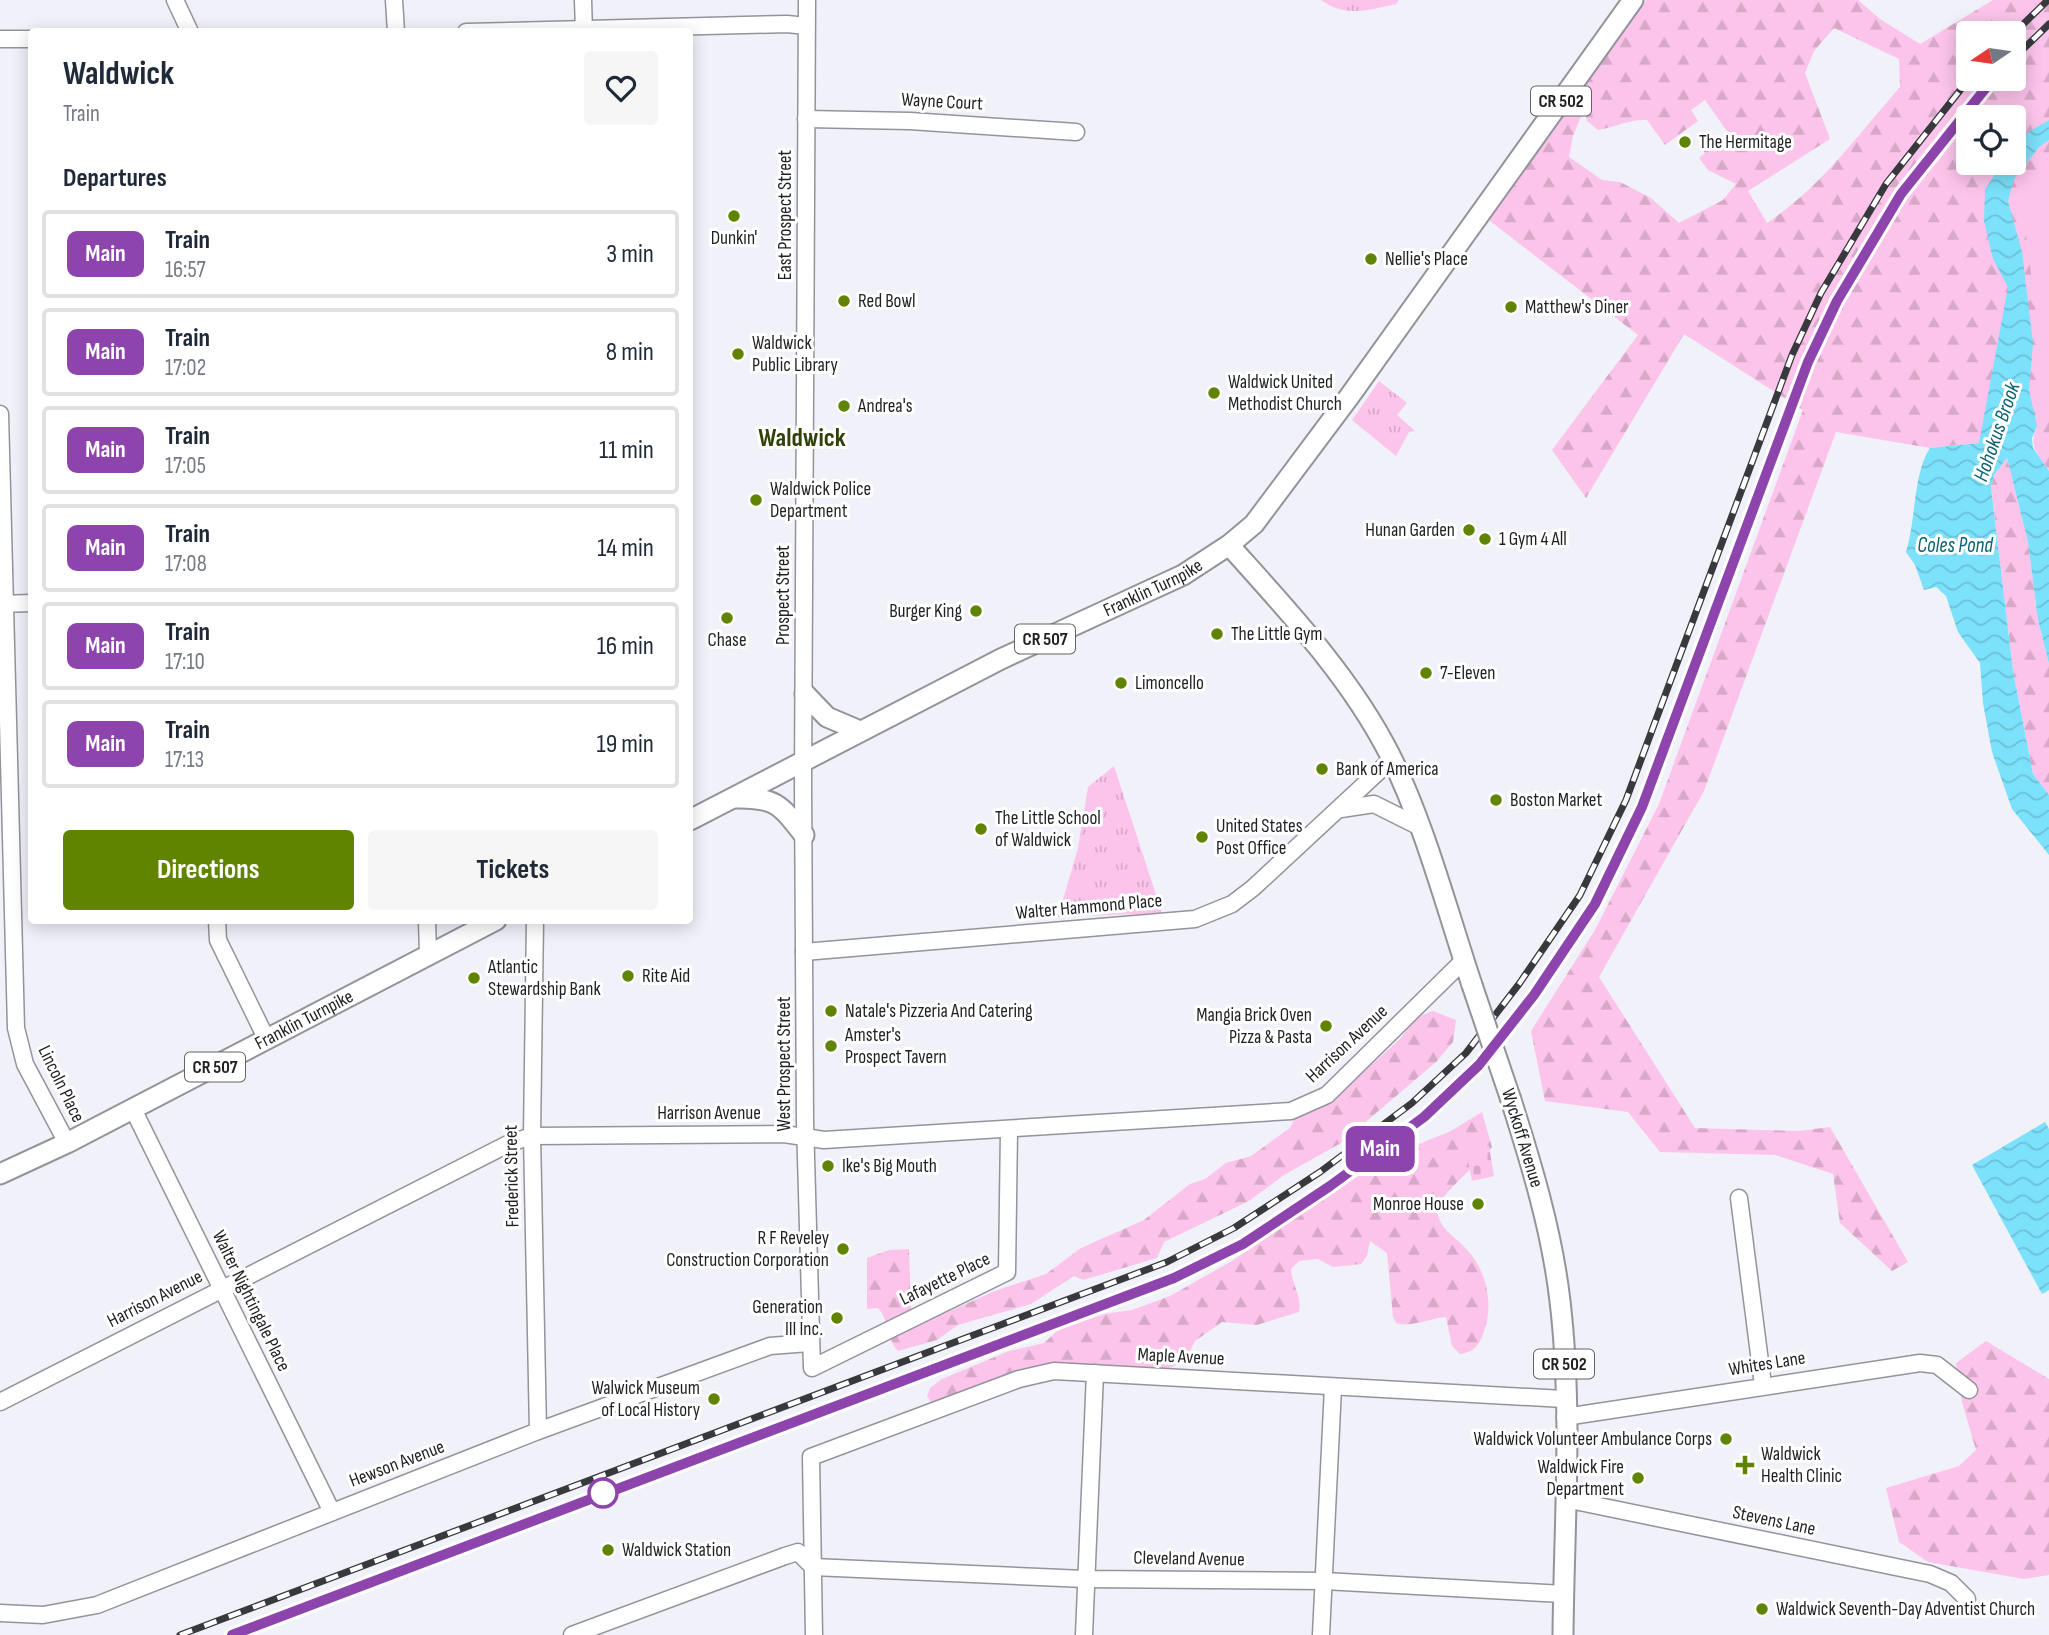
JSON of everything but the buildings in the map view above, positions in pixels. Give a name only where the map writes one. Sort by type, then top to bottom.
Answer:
[{"type":"main road","name":"Franklin Turnpike","points":[[693,818],[1001,659],[1183,575],[1229,545],[1254,524],[1633,0]]},
{"type":"main road","name":"Wyckoff Avenue","points":[[1229,545],[1326,657],[1358,700],[1392,759],[1418,826],[1511,1100],[1544,1211],[1554,1255],[1564,1341],[1563,1635]]},
{"type":"main road","points":[[805,694],[827,717],[860,731]]},
{"type":"main road","points":[[730,799],[767,799],[779,805],[804,835]]},
{"type":"main road","name":"Franklin Turnpike","points":[[0,1174],[67,1143],[488,924]]},
{"type":"street","points":[[175,0],[188,28]]},
{"type":"street","points":[[394,0],[396,28]]},
{"type":"street","points":[[583,0],[584,28]]},
{"type":"street","name":"East Prospect Street","points":[[805,430],[807,0]]},
{"type":"street","points":[[693,28],[806,26]]},
{"type":"street","points":[[0,39],[28,39]]},
{"type":"street","name":"Wayne Court","points":[[806,119],[909,121],[1076,132]]},
{"type":"street","name":"Lincoln Place","points":[[0,414],[16,1028],[25,1064],[67,1143]]},
{"type":"street","name":"Prospect Street","points":[[803,760],[805,430]]},
{"type":"street","points":[[3,604],[28,603]]},
{"type":"street","name":"Walter Hammond Place","points":[[804,952],[1195,919],[1232,904],[1339,810],[1392,759]]},
{"type":"street","name":"West Prospect Street","points":[[803,760],[809,1343],[812,1368]]},
{"type":"street","points":[[1339,810],[1374,804],[1418,826]]},
{"type":"street","points":[[217,924],[218,940],[267,1040]]},
{"type":"street","points":[[427,924],[428,956]]},
{"type":"street","name":"Frederick Street","points":[[534,924],[532,1136],[538,1431]]},
{"type":"street","name":"Harrison Avenue","points":[[0,1402],[510,1143],[532,1136],[907,1136],[1271,1114],[1311,1104],[1327,1095],[1464,960]]},
{"type":"street","name":"Walter Nightingale Place","points":[[133,1109],[332,1512]]},
{"type":"street","name":"Lafayette Place","points":[[812,1368],[1007,1272],[1009,1130]]},
{"type":"street","points":[[1740,1198],[1763,1385]]},
{"type":"street","name":"Hewson Avenue","points":[[0,1613],[43,1615],[97,1605],[538,1431],[770,1346],[809,1343]]},
{"type":"street","name":"Whites Lane","points":[[1564,1408],[1763,1385],[1920,1363],[1937,1365],[1969,1390]]},
{"type":"street","name":"Maple Avenue","points":[[813,1567],[811,1457],[1036,1373],[1096,1373],[1333,1387],[1564,1408]]},
{"type":"street","points":[[1084,1635],[1096,1373]]},
{"type":"street","points":[[1321,1635],[1333,1387]]},
{"type":"street","name":"Stevens Lane","points":[[1565,1499],[1930,1574],[1951,1583],[1967,1599]]},
{"type":"street","name":"Cleveland Avenue","points":[[572,1635],[798,1552],[813,1567],[1085,1579],[1324,1581],[1563,1594]]},
{"type":"street","points":[[813,1567],[814,1635]]},
{"type":"green space","points":[[1321,0],[1399,0],[1396,4],[1348,11],[1330,6]]},
{"type":"green space","points":[[1646,0],[1858,0],[1880,19],[1920,44],[1956,22],[1956,91],[2026,91],[2026,21],[1958,21],[1993,0],[2049,0],[2049,471],[2034,445],[2037,427],[1996,441],[1930,448],[1836,432],[1704,791],[1599,977],[1695,1128],[1799,1131],[1830,1127],[1908,1262],[1892,1271],[1840,1223],[1833,1174],[1775,1155],[1660,1152],[1628,1112],[1545,1101],[1531,1031],[1595,930],[1659,804],[1803,410],[1684,334],[1586,498],[1552,450],[1638,335],[1486,218],[1561,111]],"holes":[[[1834,28],[1899,59],[1900,87],[1822,177],[1767,223],[1748,191],[1830,139],[1805,73],[1814,51]],[[1705,100],[1729,134],[1711,147],[1706,140],[1699,145],[1705,153],[1699,158],[1708,170],[1736,184],[1723,200],[1679,223],[1651,198],[1620,182],[1602,180],[1569,157],[1573,136],[1584,109],[1587,121],[1598,130],[1647,120],[1665,145],[1698,121],[1691,110]]]},
{"type":"green space","points":[[2049,172],[2049,422],[2044,420],[2036,313],[2019,180]]},
{"type":"green space","points":[[1379,381],[1407,403],[1397,415],[1415,431],[1409,432],[1396,456],[1352,420]]},
{"type":"green space","points":[[2007,458],[2028,542],[2038,620],[2049,664],[2049,795],[2033,774],[2013,671],[1991,488],[1994,475]]},
{"type":"green space","points":[[1114,766],[1162,913],[1058,917],[1078,848],[1088,787]]},
{"type":"green space","points":[[1433,1011],[1456,1020],[1453,1042],[1436,1062],[1341,1143],[1284,1175],[1249,1201],[1164,1242],[1157,1258],[1083,1280],[1074,1276],[1031,1304],[958,1325],[937,1340],[898,1351],[882,1313],[878,1308],[867,1309],[867,1258],[889,1250],[909,1249],[911,1308],[945,1313],[995,1291],[1046,1274],[1081,1248],[1144,1220],[1190,1184],[1205,1179],[1226,1163],[1251,1156],[1290,1128],[1297,1114],[1375,1062],[1401,1038],[1415,1018]]},
{"type":"green space","points":[[1482,1112],[1492,1147],[1436,1208],[1444,1228],[1475,1260],[1487,1291],[1486,1324],[1480,1342],[1469,1352],[1460,1354],[1452,1346],[1446,1317],[1414,1324],[1396,1323],[1393,1317],[1387,1253],[1370,1241],[1367,1256],[1361,1264],[1333,1267],[1318,1259],[1299,1261],[1291,1269],[1299,1300],[1299,1312],[1257,1325],[1222,1322],[1195,1341],[1185,1361],[1161,1372],[1102,1369],[933,1405],[927,1396],[930,1388],[942,1379],[1009,1351],[1044,1343],[1058,1330],[1104,1314],[1132,1310],[1170,1296],[1232,1261],[1385,1158],[1451,1131]]},
{"type":"green space","points":[[1489,1146],[1494,1176],[1472,1181],[1466,1150]]},
{"type":"green space","points":[[1986,1341],[2049,1379],[2049,1575],[2024,1579],[1928,1562],[1899,1542],[1886,1488],[1959,1466],[1976,1450],[1962,1402],[1956,1363]]},
{"type":"water","name":"Coles Pond","points":[[2049,120],[2049,140],[2039,147],[2026,164],[2026,135]]},
{"type":"water","name":"Coles Pond","points":[[1995,175],[2017,175],[2008,201],[2022,252],[2033,343],[2029,390],[2037,426],[2032,438],[2033,448],[2049,471],[2049,664],[2038,620],[2028,542],[2007,458],[1994,475],[1991,488],[2013,671],[2033,774],[2049,795],[2049,855],[2012,809],[1992,752],[1983,703],[1980,663],[1958,632],[1946,596],[1936,587],[1924,590],[1915,565],[1906,552],[1920,470],[1930,448],[1979,443],[2008,287],[1993,259],[1984,221],[1985,189]]},
{"type":"water","points":[[2045,1122],[2049,1129],[2049,1290],[2042,1294],[1972,1165]]},
{"type":"railway","points":[[2026,21],[2048,0]]},
{"type":"railway","points":[[2026,46],[2049,24]]},
{"type":"railway","points":[[180,1635],[1167,1262],[1234,1228],[1320,1172],[1412,1103],[1466,1053],[1519,984],[1580,895],[1626,800],[1792,355],[1821,293],[1886,184],[1960,91]]},
{"type":"railway","points":[[232,1635],[318,1600],[1174,1278],[1243,1244],[1330,1186],[1424,1117],[1479,1065],[1534,995],[1595,904],[1642,807],[1808,362],[1846,286],[1889,213],[1938,143],[1982,91]]},
{"type":"train","name":"Main","points":[[232,1635],[318,1600],[1174,1278],[1243,1244],[1330,1186],[1424,1117],[1479,1065],[1534,995],[1595,904],[1642,807],[1808,362],[1837,301],[1901,194],[1983,91]]},
{"type":"place","name":"The Hermitage","points":[[1685,142]]},
{"type":"place","name":"Dunkin'","points":[[734,216]]},
{"type":"place","name":"Nellie's Place","points":[[1371,259]]},
{"type":"place","name":"Red Bowl","points":[[844,301]]},
{"type":"place","name":"Matthew's Diner","points":[[1511,307]]},
{"type":"place","name":"Waldwick Public Library","points":[[738,354]]},
{"type":"place","name":"Waldwick United Methodist Church","points":[[1214,393]]},
{"type":"place","name":"Andrea's","points":[[844,406]]},
{"type":"place","name":"Waldwick Police Department","points":[[756,500]]},
{"type":"place","name":"Hunan Garden","points":[[1469,530]]},
{"type":"place","name":"1 Gym 4 All","points":[[1485,539]]},
{"type":"place","name":"Burger King","points":[[976,611]]},
{"type":"place","name":"Chase","points":[[727,618]]},
{"type":"place","name":"The Little Gym","points":[[1217,634]]},
{"type":"place","name":"7-Eleven","points":[[1426,673]]},
{"type":"place","name":"Limoncello","points":[[1121,683]]},
{"type":"place","name":"Bank of America","points":[[1322,769]]},
{"type":"place","name":"Boston Market","points":[[1496,800]]},
{"type":"place","name":"The Little School of Waldwick","points":[[981,829]]},
{"type":"place","name":"United States Post Office","points":[[1202,837]]},
{"type":"place","name":"Rite Aid","points":[[628,976]]},
{"type":"place","name":"Atlantic Stewardship Bank","points":[[474,978]]},
{"type":"place","name":"Natale's Pizzeria And Catering","points":[[831,1011]]},
{"type":"place","name":"Mangia Brick Oven Pizza & Pasta","points":[[1326,1026]]},
{"type":"place","name":"Amster's Prospect Tavern","points":[[831,1046]]},
{"type":"place","name":"Ike's Big Mouth","points":[[828,1166]]},
{"type":"place","name":"Monroe House","points":[[1478,1204]]},
{"type":"place","name":"R F Reveley Construction Corporation","points":[[843,1249]]},
{"type":"place","name":"Generation III Inc.","points":[[837,1318]]},
{"type":"place","name":"Walwick Museum of Local History","points":[[714,1399]]},
{"type":"place","name":"Waldwick Volunteer Ambulance Corps","points":[[1726,1439]]},
{"type":"place","name":"Waldwick Health Clinic","points":[[1745,1465]]},
{"type":"place","name":"Waldwick Fire Department","points":[[1638,1478]]},
{"type":"place","name":"Waldwick Station","points":[[608,1550]]},
{"type":"place","name":"Waldwick Seventh-Day Adventist Church","points":[[1762,1609]]},
{"type":"district","name":"Waldwick","points":[[802,438]]},
{"type":"water label","name":"Hohokus Brook","points":[[1997,432]]}]
